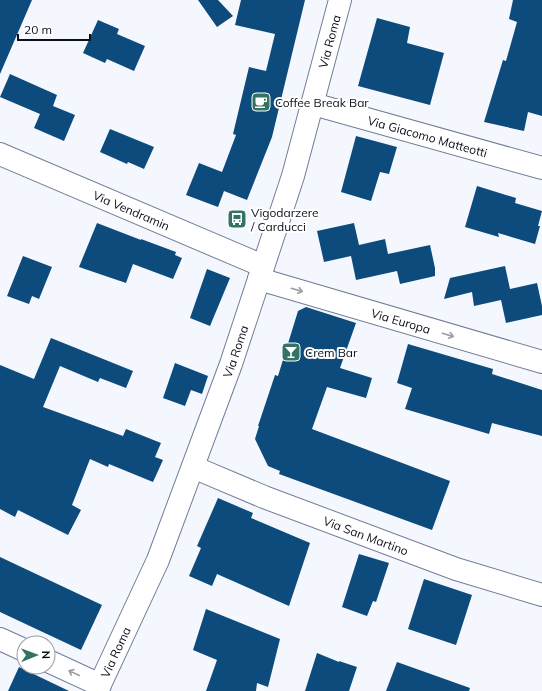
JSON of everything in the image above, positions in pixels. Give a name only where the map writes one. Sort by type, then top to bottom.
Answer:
[{"type":"street","name":"Via Roma","points":[[99,688],[158,560],[231,364],[292,176],[313,104],[340,0]]},
{"type":"street","name":"Via Giacomo Matteotti","points":[[313,104],[542,168]]},
{"type":"street","name":"Via Vendramin","points":[[0,154],[261,272]]},
{"type":"street","name":"Via Europa","points":[[261,272],[542,362]]},
{"type":"street","name":"Via San Martino","points":[[193,467],[264,497],[456,570],[542,596]]},
{"type":"street","points":[[0,639],[16,646]]},
{"type":"street","points":[[56,665],[99,688]]},
{"type":"building","points":[[0,0],[32,0],[0,74]]},
{"type":"building","points":[[198,0],[218,0],[233,16],[217,27]]},
{"type":"building","points":[[241,0],[305,0],[272,137],[247,200],[224,191],[218,207],[186,195],[199,163],[222,172],[236,135],[233,134],[249,67],[266,71],[275,34],[235,25]]},
{"type":"building","points":[[513,0],[542,0],[542,116],[528,112],[524,131],[484,122],[503,60],[506,61],[517,22],[509,19]]},
{"type":"building","points":[[377,18],[410,27],[407,43],[444,53],[430,105],[358,86]]},
{"type":"building","points":[[98,20],[119,29],[117,34],[145,46],[134,71],[107,59],[105,63],[83,53]]},
{"type":"building","points":[[10,74],[57,95],[53,106],[75,115],[64,141],[34,128],[40,114],[0,97]]},
{"type":"building","points":[[110,129],[154,147],[144,169],[128,162],[127,164],[100,152]]},
{"type":"building","points":[[356,136],[397,147],[389,174],[380,172],[371,201],[341,192]]},
{"type":"building","points":[[477,186],[516,198],[515,203],[542,211],[535,244],[498,233],[499,237],[465,227]]},
{"type":"building","points":[[97,223],[176,252],[175,255],[182,258],[173,279],[133,264],[126,283],[79,267]]},
{"type":"building","points":[[354,223],[359,245],[385,239],[388,254],[430,245],[435,268],[435,276],[400,284],[397,271],[356,280],[351,256],[324,262],[317,231]]},
{"type":"building","points":[[23,256],[52,267],[39,299],[32,296],[29,304],[7,296]]},
{"type":"building","points":[[505,266],[510,289],[537,283],[542,306],[542,315],[506,323],[501,300],[474,306],[472,292],[444,299],[450,278]]},
{"type":"building","points":[[207,269],[230,278],[210,326],[190,318]]},
{"type":"building","points":[[306,307],[356,323],[340,368],[372,378],[366,398],[327,387],[312,429],[450,481],[432,530],[279,474],[280,471],[268,466],[255,439],[258,426],[275,375],[278,376],[298,311]]},
{"type":"building","points":[[51,338],[133,371],[126,388],[100,378],[98,382],[60,366],[43,407],[123,436],[126,429],[161,443],[155,457],[163,460],[153,482],[109,464],[108,467],[90,459],[72,505],[81,510],[68,535],[18,510],[15,517],[0,509],[0,365],[34,379]]},
{"type":"building","points":[[408,344],[493,369],[492,374],[542,390],[542,436],[492,423],[489,434],[405,409],[412,388],[397,383]]},
{"type":"building","points":[[175,363],[208,376],[202,394],[191,390],[185,406],[163,398]]},
{"type":"building","points":[[218,498],[253,513],[251,518],[310,543],[289,606],[217,574],[212,586],[189,576],[201,548],[197,546]]},
{"type":"building","points":[[359,554],[389,563],[376,602],[373,601],[367,616],[342,607]]},
{"type":"building","points":[[0,557],[102,605],[81,650],[56,638],[56,635],[49,635],[0,612]]},
{"type":"building","points":[[424,579],[472,595],[456,645],[408,629]]},
{"type":"building","points":[[206,609],[280,639],[268,687],[257,683],[256,691],[206,691],[217,660],[193,650]]},
{"type":"building","points":[[317,653],[339,662],[357,667],[349,691],[305,691]]},
{"type":"building","points":[[397,662],[470,688],[469,691],[386,691]]},
{"type":"building","points":[[16,674],[16,675],[36,675],[69,691],[8,691]]},
{"type":"place","name":"Coffee Break Bar","points":[[261,102]]},
{"type":"place","name":"Vigodarzere / Carducci","points":[[237,219]]},
{"type":"place","name":"Crem Bar","points":[[291,352]]}]
